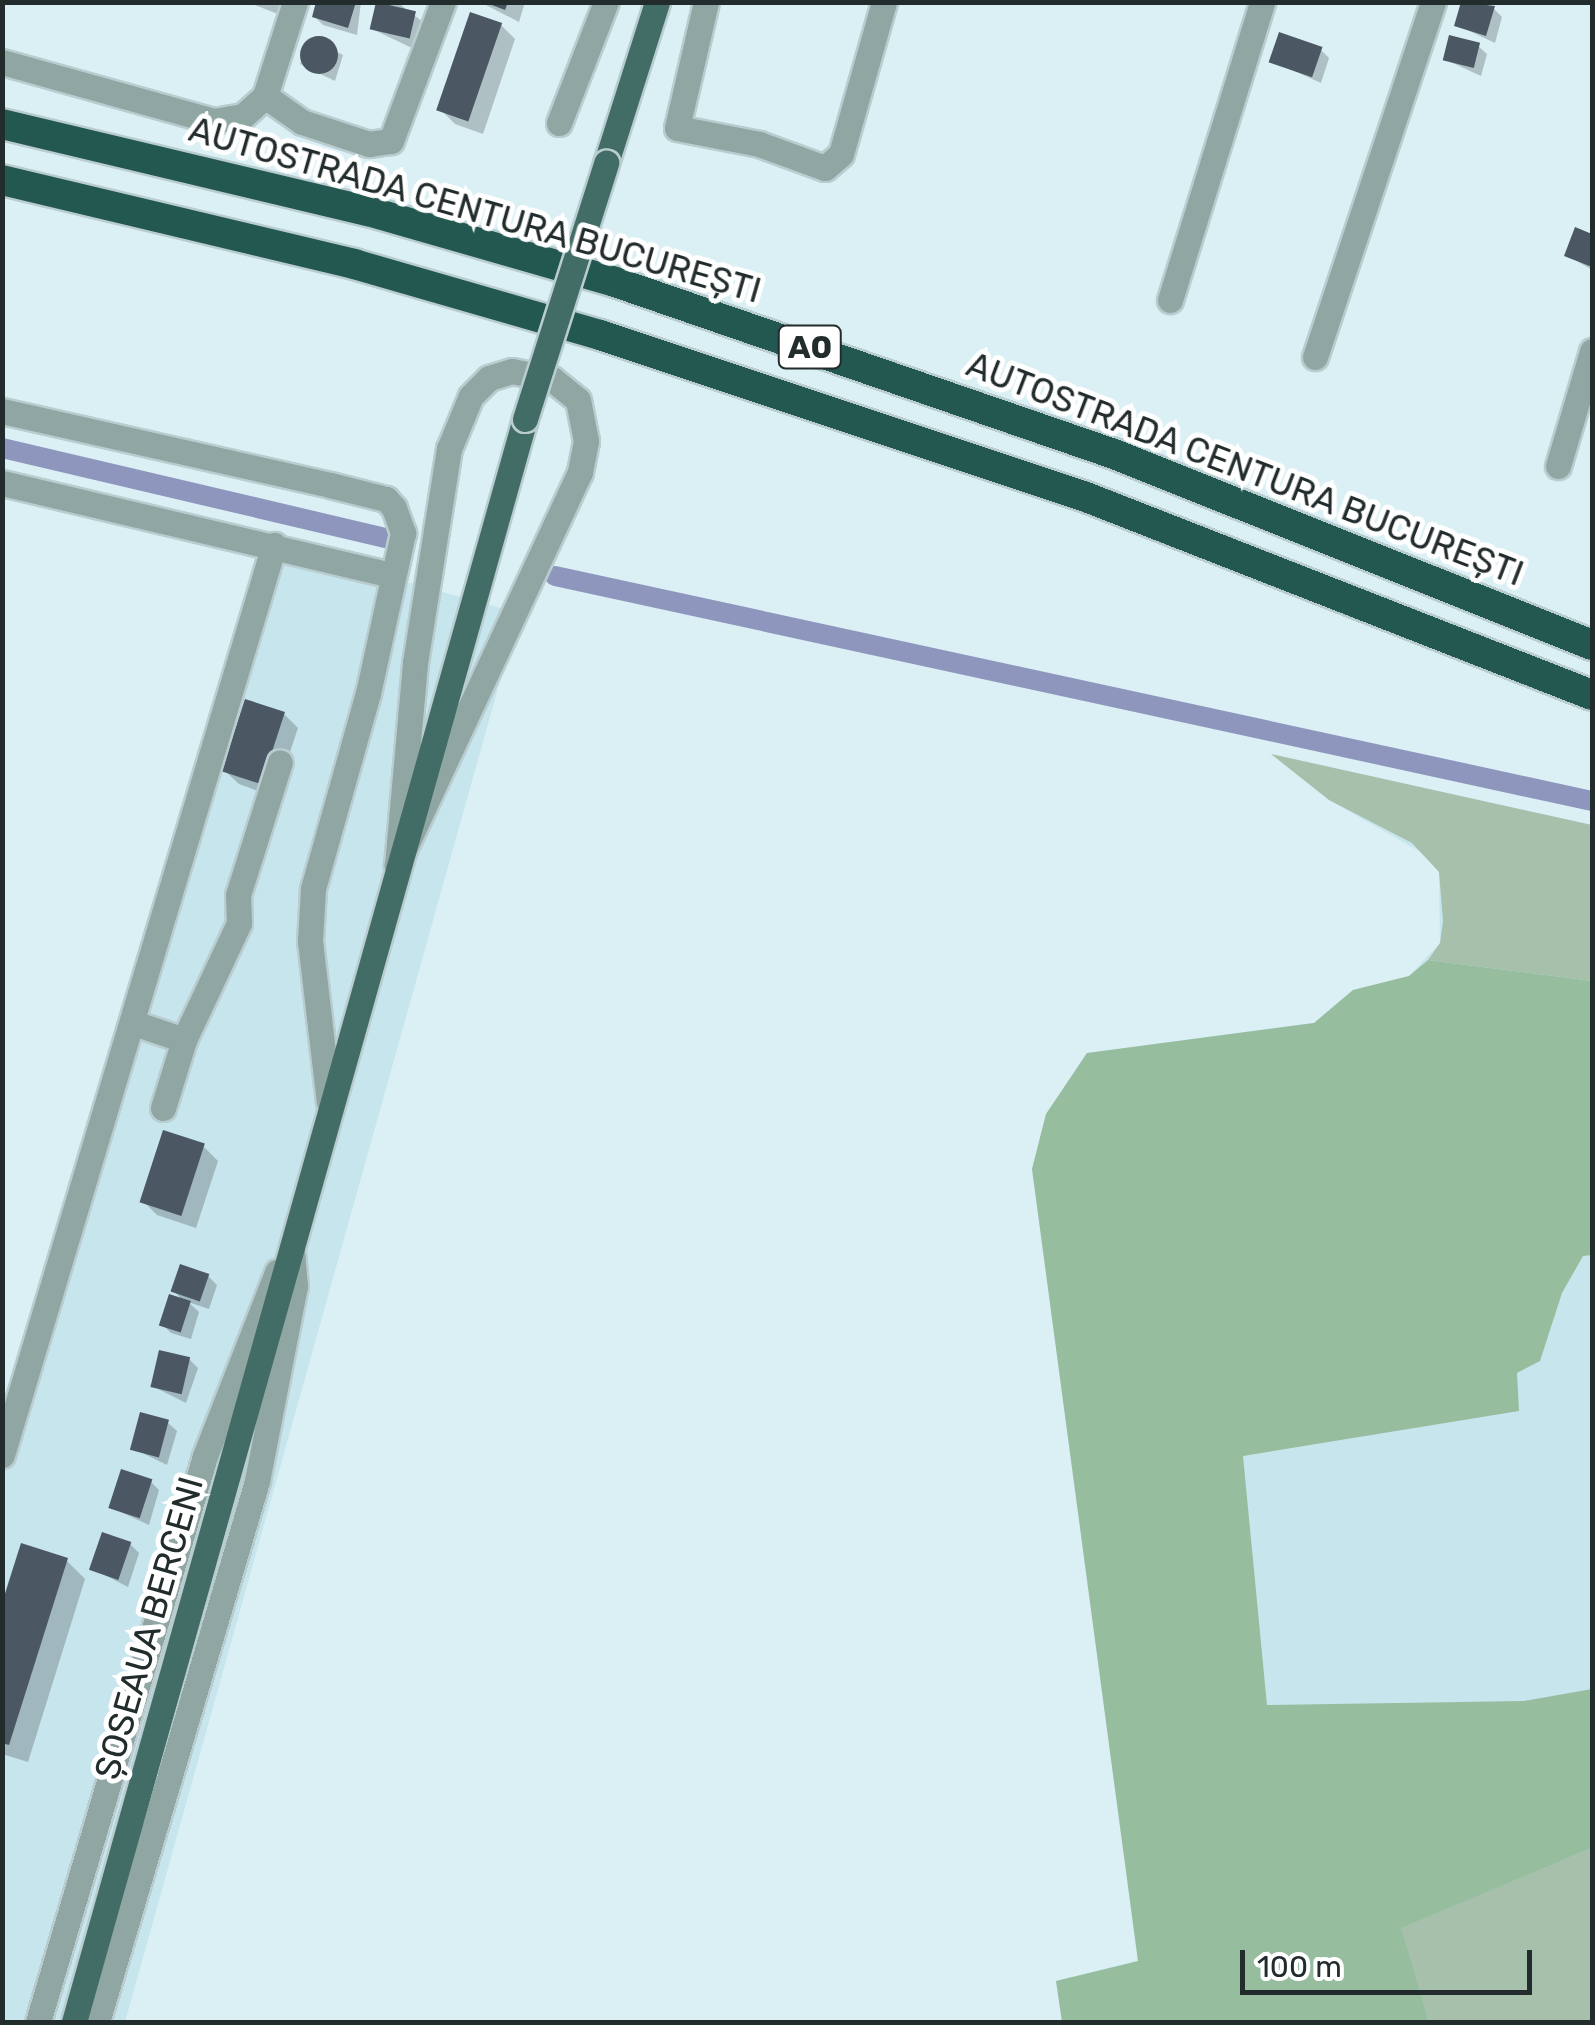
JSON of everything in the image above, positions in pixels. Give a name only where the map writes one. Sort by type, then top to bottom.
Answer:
[{"type":"highway","name":"AUTOSTRADA CENTURA BUCUREȘTI","points":[[2,124],[368,211],[634,288],[1114,454],[1592,646]]},
{"type":"highway","name":"A0","points":[[2,180],[354,264],[600,334],[1086,496],[1592,694]]},
{"type":"main road","name":"ȘOSEAUA BERCENI","points":[[74,2022],[292,1252],[329,1102],[525,419],[656,2]]},
{"type":"street","points":[[2,62],[214,121],[243,116],[265,96],[295,2]]},
{"type":"street","points":[[265,96],[302,122],[368,144],[400,133],[443,2]]},
{"type":"street","points":[[560,123],[606,2]]},
{"type":"street","points":[[706,2],[677,128],[760,144],[825,168],[835,165],[884,2]]},
{"type":"street","points":[[1170,300],[1262,2]]},
{"type":"street","points":[[1315,357],[1432,2]]},
{"type":"street","points":[[1558,466],[1592,351]]},
{"type":"street","points":[[534,372],[578,400],[586,441],[580,472],[397,866],[416,663],[457,418],[489,378],[534,372]]},
{"type":"street","points":[[2,411],[386,499],[403,533],[368,693],[314,888],[310,941],[329,1102]]},
{"type":"street","points":[[2,482],[392,575]]},
{"type":"street","points":[[2,1455],[274,544]]},
{"type":"street","points":[[163,1108],[184,1040],[239,923],[238,895],[280,762]]},
{"type":"street","points":[[134,1023],[184,1040]]},
{"type":"street","points":[[38,2022],[205,1456],[272,1280],[292,1252]]},
{"type":"street","points":[[98,2022],[258,1482],[295,1286],[292,1252]]},
{"type":"shaded area","points":[[278,547],[519,613],[125,2022],[3,2022],[3,1403]]},
{"type":"shaded area","points":[[1271,754],[1592,825],[1592,2022],[1062,2022],[1056,1981],[1138,1961],[1032,1169],[1046,1114],[1087,1053],[1314,1023],[1353,990],[1409,976],[1440,943],[1439,872],[1426,855],[1329,800]]},
{"type":"green space","points":[[1271,754],[1592,825],[1592,981],[1428,960],[1440,943],[1443,921],[1439,872],[1412,843],[1329,800]]},
{"type":"green space","points":[[1428,960],[1592,981],[1592,1255],[1583,1256],[1562,1293],[1540,1361],[1517,1373],[1519,1411],[1243,1456],[1267,1705],[1524,1701],[1592,1689],[1592,1848],[1401,1928],[1429,2022],[1062,2022],[1056,1981],[1138,1961],[1032,1169],[1046,1114],[1087,1053],[1314,1023],[1353,990],[1409,976]]},
{"type":"green space","points":[[1592,1848],[1592,2022],[1429,2022],[1400,1928]]},
{"type":"building","points":[[316,2],[356,2],[348,28],[312,17]]},
{"type":"building","points":[[376,2],[416,11],[410,39],[370,29]]},
{"type":"building","points":[[484,2],[508,2],[505,10]]},
{"type":"building","points":[[1461,2],[1495,6],[1486,36],[1454,26]]},
{"type":"building","points":[[470,12],[502,23],[468,121],[436,110]]},
{"type":"building","points":[[1279,32],[1322,47],[1312,77],[1269,62]]},
{"type":"building","points":[[1449,35],[1480,43],[1474,68],[1443,60]]},
{"type":"building","points":[[319,36],[332,42],[338,55],[332,68],[319,74],[306,68],[300,55],[306,42]]},
{"type":"building","points":[[1575,227],[1592,234],[1592,267],[1564,256]]},
{"type":"building","points":[[245,699],[285,712],[261,784],[222,771]]},
{"type":"building","points":[[163,1130],[205,1144],[181,1216],[140,1202]]},
{"type":"building","points":[[180,1264],[209,1274],[200,1302],[171,1291]]},
{"type":"building","points":[[169,1294],[191,1301],[181,1332],[159,1325]]},
{"type":"building","points":[[159,1350],[190,1357],[182,1394],[150,1387]]},
{"type":"building","points":[[140,1412],[169,1420],[159,1457],[130,1450]]},
{"type":"building","points":[[121,1469],[152,1479],[140,1518],[108,1508]]},
{"type":"building","points":[[102,1532],[131,1542],[118,1580],[89,1570]]},
{"type":"building","points":[[21,1543],[68,1558],[9,1745],[2,1743],[2,1603]]},
{"type":"waterway","points":[[2,448],[400,541]]},
{"type":"waterway","points":[[555,576],[1592,801]]}]
